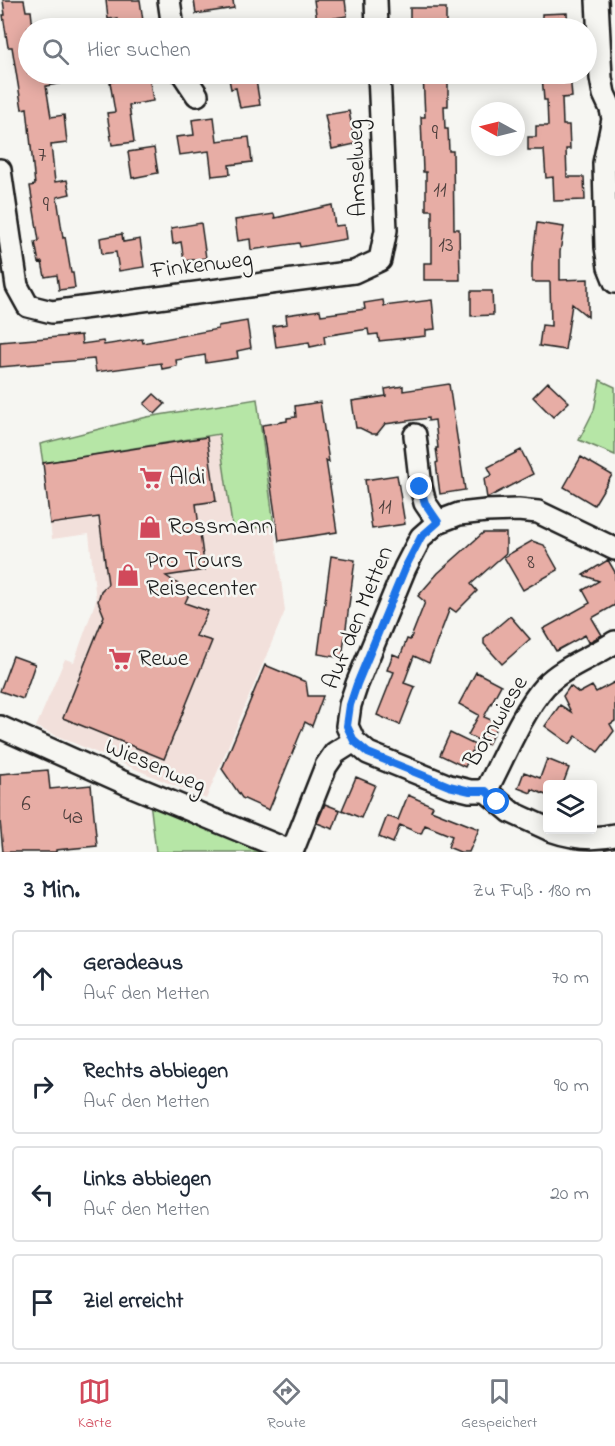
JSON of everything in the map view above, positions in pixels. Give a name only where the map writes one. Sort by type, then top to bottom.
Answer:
[{"type":"street","points":[[169,0],[172,18]]},
{"type":"street","points":[[376,0],[377,18]]},
{"type":"street","points":[[597,0],[601,78],[613,119],[604,163],[606,247],[609,267],[615,282]]},
{"type":"street","points":[[190,84],[197,94]]},
{"type":"street","name":"Amselweg","points":[[379,84],[386,230],[380,260]]},
{"type":"street","name":"Finkenweg","points":[[0,170],[18,286],[28,306],[52,312],[354,272],[380,260]]},
{"type":"street","points":[[415,435],[420,487],[425,503],[438,522]]},
{"type":"street","name":"Auf den Metten","points":[[354,741],[347,726],[350,705],[357,684],[410,558],[421,537],[438,522],[459,514],[486,511],[537,512],[615,549]]},
{"type":"street","name":"Bornwiese","points":[[486,791],[528,711],[545,686],[562,673],[615,642]]},
{"type":"street","name":"Wiesenweg","points":[[0,727],[124,783],[292,852]]},
{"type":"street","points":[[292,852],[326,766],[334,753],[354,741],[368,753],[449,786],[470,791],[486,791],[511,812],[543,827]]},
{"type":"street","points":[[569,834],[594,838],[615,835]]},
{"type":"shaded area","points":[[219,434],[233,532],[274,525],[285,611],[206,799],[36,727],[65,659],[74,662],[96,600],[89,534],[52,539],[43,463]]},
{"type":"green space","points":[[600,380],[615,387],[615,455],[579,440],[594,410]]},
{"type":"green space","points":[[257,399],[274,525],[233,532],[219,434],[43,463],[40,444],[147,417]]},
{"type":"green space","points":[[150,801],[264,852],[156,852]]},
{"type":"building","points":[[3,0],[24,0],[26,11],[31,11],[32,18],[18,18],[18,84],[58,84],[46,86],[51,117],[64,115],[67,143],[51,145],[55,182],[67,180],[70,194],[57,197],[63,238],[65,237],[75,288],[59,290],[57,275],[45,277],[42,262],[39,263],[35,242],[39,241],[30,186],[35,185],[27,108],[22,109],[12,47],[8,47],[3,15],[5,15]]},
{"type":"building","points":[[106,0],[140,0],[143,18],[108,18]]},
{"type":"building","points":[[194,0],[233,0],[234,8],[196,14]]},
{"type":"building","points":[[314,0],[345,0],[347,16],[317,18]]},
{"type":"building","points":[[410,8],[446,8],[446,18],[410,18]]},
{"type":"building","points":[[567,13],[567,18],[542,18],[542,14]]},
{"type":"building","points":[[110,84],[150,84],[153,101],[129,105],[134,142],[112,145],[107,113],[115,112]]},
{"type":"building","points":[[230,84],[257,84],[260,105],[240,108],[236,88],[231,89]]},
{"type":"building","points":[[423,84],[448,84],[448,106],[444,106],[445,129],[448,129],[449,151],[453,151],[454,229],[459,229],[460,280],[424,280],[424,263],[432,263],[432,210],[426,210],[426,172],[423,172],[421,117],[425,117]]},
{"type":"building","points":[[543,84],[571,84],[572,97],[562,98],[563,125],[569,125],[570,149],[566,149],[567,177],[584,177],[585,200],[554,201],[553,177],[546,178],[544,150],[528,150],[528,137],[536,137],[536,126],[548,126],[547,100],[544,100]]},
{"type":"building","points":[[349,111],[355,144],[332,149],[325,115]]},
{"type":"building","points":[[214,117],[217,141],[249,137],[252,162],[229,165],[230,174],[212,176],[209,151],[179,155],[176,137],[194,135],[192,120]]},
{"type":"building","points":[[154,148],[158,173],[132,178],[128,152]]},
{"type":"building","points":[[332,205],[335,226],[344,225],[346,239],[300,247],[299,243],[251,250],[250,239],[238,241],[235,220],[274,214],[275,218]]},
{"type":"building","points":[[201,223],[206,258],[184,261],[181,242],[173,244],[171,228]]},
{"type":"building","points":[[537,223],[564,227],[560,252],[560,280],[588,279],[588,317],[572,304],[565,350],[539,346],[542,325],[551,326],[550,282],[532,282]]},
{"type":"building","points":[[122,234],[123,242],[140,239],[144,267],[119,271],[116,252],[102,254],[100,238]]},
{"type":"building","points":[[471,291],[492,291],[493,315],[471,316]]},
{"type":"building","points":[[383,300],[384,306],[432,300],[435,329],[426,330],[426,336],[379,341],[378,334],[369,335],[368,329],[324,336],[325,344],[310,347],[309,342],[276,347],[273,326],[287,324],[286,315],[320,310],[321,315],[365,309],[364,303]]},
{"type":"building","points":[[247,321],[251,348],[237,351],[238,358],[206,363],[205,355],[176,360],[177,366],[162,369],[161,363],[96,372],[94,359],[0,367],[0,342],[81,335],[82,344],[103,341],[104,345],[142,339],[143,343],[218,329],[218,326]]},
{"type":"building","points":[[548,382],[569,402],[553,417],[533,397]]},
{"type":"building","points":[[449,384],[465,490],[440,494],[436,463],[438,462],[436,448],[438,448],[435,420],[428,421],[428,418],[385,424],[377,434],[372,434],[356,428],[352,401],[386,396],[385,389],[403,386],[403,391]]},
{"type":"building","points":[[154,394],[165,404],[155,414],[144,404]]},
{"type":"building","points":[[320,402],[337,532],[279,541],[262,425],[287,421],[287,418],[296,417],[295,406]]},
{"type":"building","points":[[207,437],[216,501],[196,504],[205,570],[166,576],[190,592],[185,603],[208,611],[196,636],[212,641],[164,759],[63,718],[104,616],[98,601],[101,591],[108,584],[99,517],[50,524],[43,463]]},
{"type":"building","points":[[521,450],[533,474],[487,498],[484,479],[492,475],[488,467]]},
{"type":"building","points":[[581,457],[612,475],[594,505],[564,487]]},
{"type":"building","points":[[397,475],[405,524],[372,529],[365,480]]},
{"type":"building","points":[[483,533],[506,533],[506,553],[471,584],[477,591],[456,612],[450,608],[429,663],[414,656],[404,683],[415,687],[400,725],[377,715],[394,672],[387,670],[393,654],[400,657],[407,639],[410,640],[425,602],[418,596],[438,573]]},
{"type":"building","points":[[532,541],[544,545],[558,570],[523,590],[504,557]]},
{"type":"building","points":[[331,556],[355,560],[342,658],[318,654]]},
{"type":"building","points":[[608,560],[615,572],[615,605],[592,618],[602,635],[589,642],[585,635],[556,651],[543,629],[590,603],[583,590],[599,581],[583,575]]},
{"type":"building","points":[[510,616],[530,639],[502,664],[484,644],[484,638]]},
{"type":"building","points":[[13,656],[35,664],[23,699],[0,691]]},
{"type":"building","points":[[265,665],[306,682],[308,696],[323,696],[312,726],[305,722],[269,810],[242,798],[222,769]]},
{"type":"building","points":[[476,672],[501,685],[484,717],[498,723],[488,745],[468,735],[479,715],[459,704]]},
{"type":"building","points":[[615,682],[615,721],[610,724],[614,731],[598,752],[576,736],[570,744],[545,726],[560,705],[571,712],[563,696],[570,686],[579,693],[592,686],[596,692]]},
{"type":"building","points":[[450,733],[475,745],[465,767],[440,755]]},
{"type":"building","points":[[547,759],[569,768],[564,780],[543,780],[543,794],[532,789],[531,793],[518,788],[524,772],[540,778]]},
{"type":"building","points":[[48,770],[50,789],[91,785],[97,846],[56,850],[56,852],[3,852],[0,821],[0,774]]},
{"type":"building","points":[[356,777],[375,785],[361,818],[342,810]]},
{"type":"building","points":[[408,795],[433,806],[431,810],[479,829],[469,852],[460,852],[448,847],[452,836],[425,825],[421,834],[400,825],[393,843],[379,837],[387,816],[398,820]]},
{"type":"building","points":[[325,804],[340,810],[333,829],[317,823]]},
{"type":"place","name":"Aldi","points":[[151,478]]},
{"type":"place","name":"Rossmann","points":[[150,527]]},
{"type":"place","name":"Pro Tours Reisecenter","points":[[128,575]]},
{"type":"place","name":"Rewe","points":[[120,659]]},
{"type":"route","points":[[420,487],[425,503],[438,522],[421,537],[405,568],[357,684],[350,705],[347,726],[354,741],[368,753],[449,786],[470,791],[486,791],[497,802]]}]
